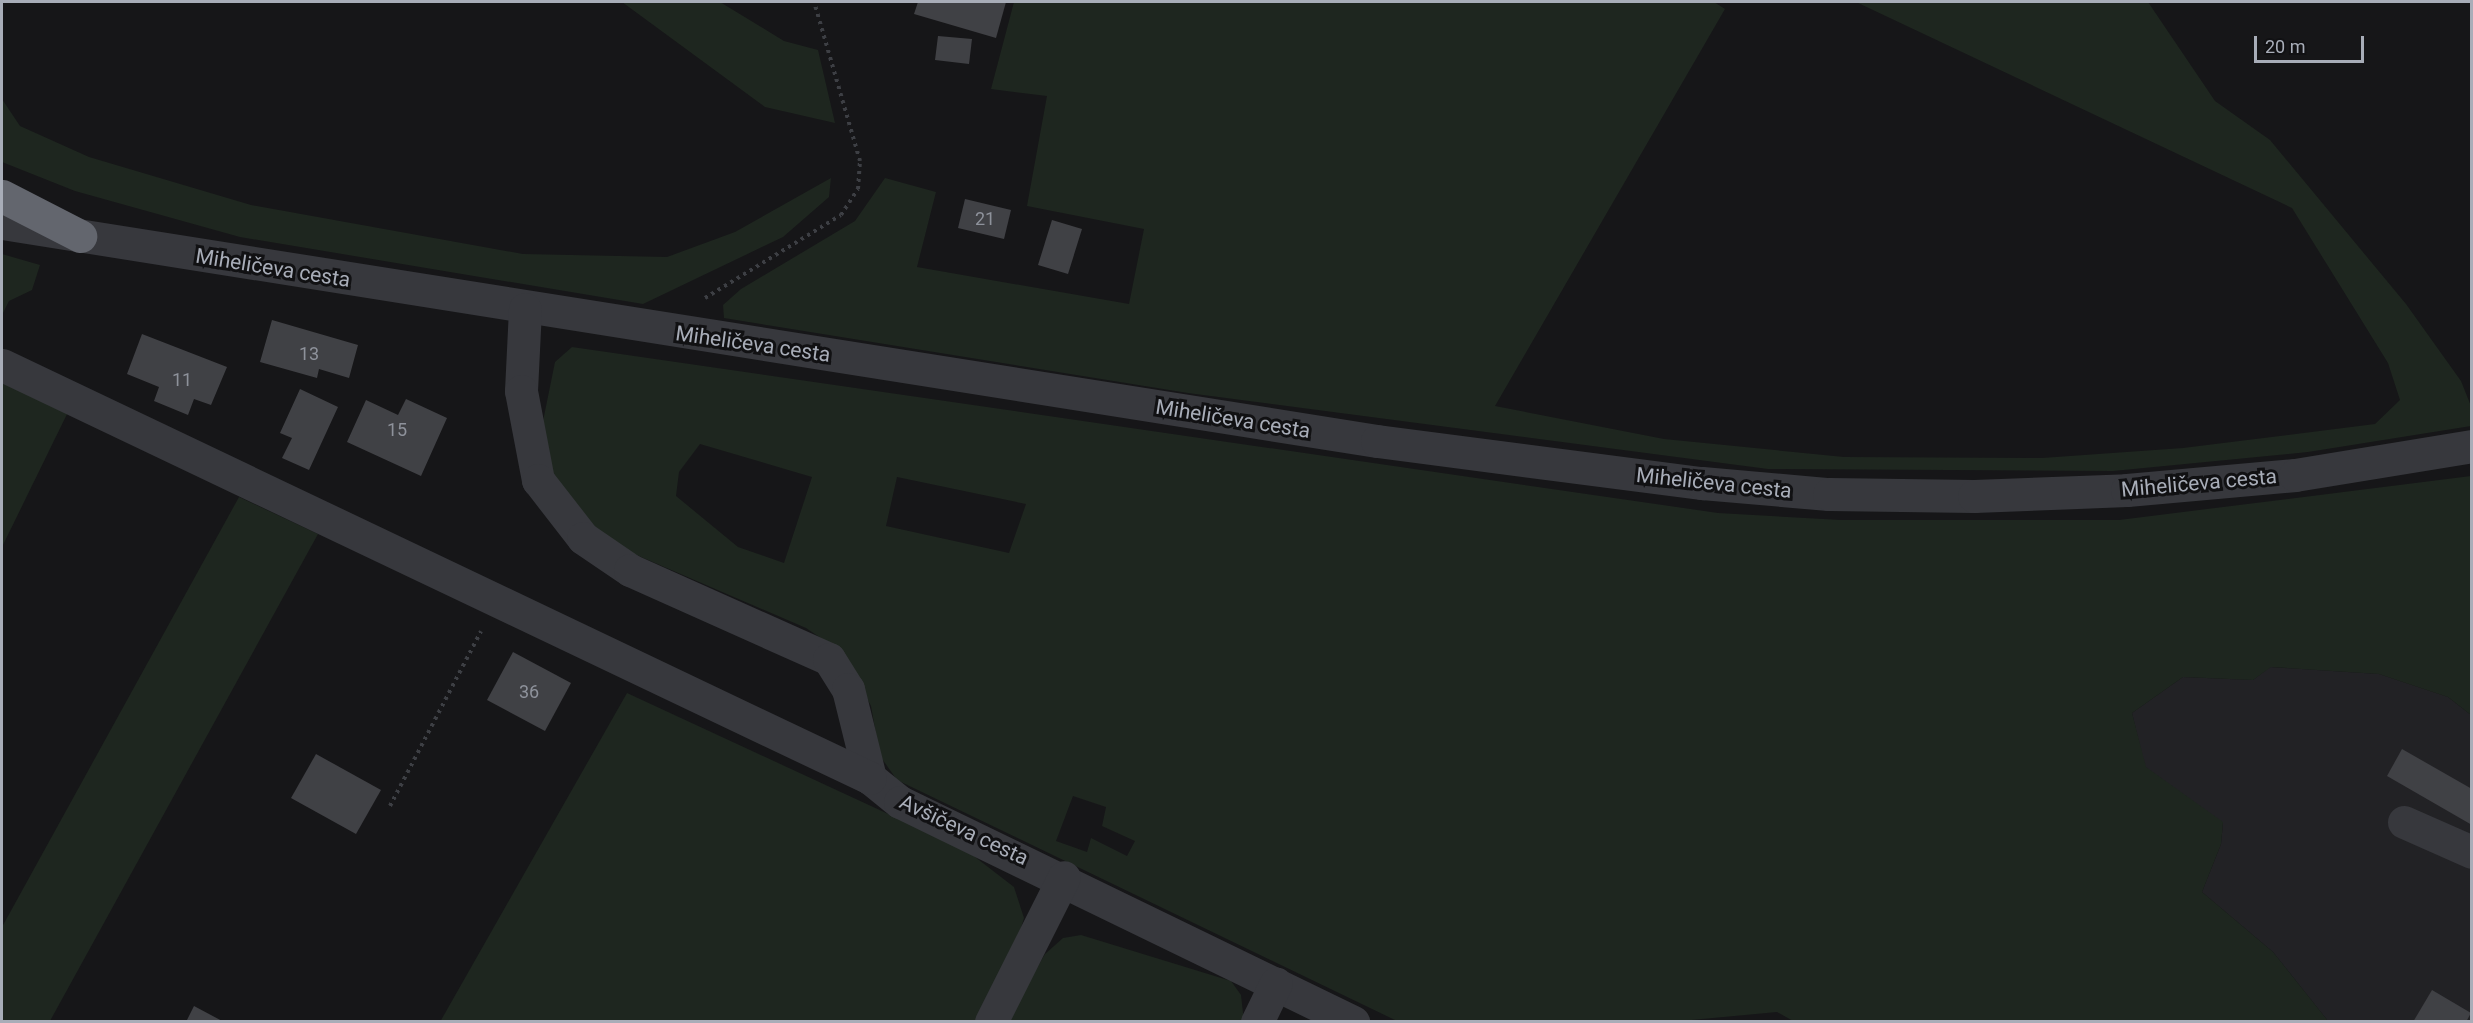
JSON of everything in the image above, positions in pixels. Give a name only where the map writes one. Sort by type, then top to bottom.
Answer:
[{"type":"highway","points":[[2,196],[80,236]]},
{"type":"street","name":"Miheličeva cesta","points":[[2,224],[525,309],[1548,466],[1829,494],[1974,496],[2127,490],[2295,475],[2472,446]]},
{"type":"street","points":[[525,309],[521,392],[527,438],[538,480],[558,511],[583,538],[630,570],[829,659],[848,689],[870,778]]},
{"type":"street","points":[[2,365],[870,778]]},
{"type":"street","name":"Avšičeva cesta","points":[[870,778],[900,802],[1064,877],[1353,1022]]},
{"type":"street","points":[[2404,822],[2472,852]]},
{"type":"street","points":[[991,1022],[1064,877]]},
{"type":"street","points":[[1257,1022],[1276,983]]},
{"type":"path","points":[[666,331],[712,292],[842,215],[858,189],[860,161],[814,2]]},
{"type":"path","points":[[390,806],[498,600]]},
{"type":"shaded area","points":[[622,2],[720,2],[784,41],[818,50],[835,123],[765,107]]},
{"type":"shaded area","points":[[1014,2],[1714,2],[1725,9],[1495,406],[1664,439],[1844,457],[2042,458],[2183,448],[2375,424],[2400,400],[2388,363],[2292,208],[1856,2],[2148,2],[2215,101],[2270,140],[2406,304],[2461,381],[2471,406],[2471,426],[2308,452],[2113,471],[1768,469],[1188,393],[724,318],[723,305],[741,289],[855,221],[885,178],[936,192],[917,267],[1129,304],[1144,229],[1027,206],[1047,96],[991,89]]},
{"type":"shaded area","points":[[2,99],[20,126],[89,157],[251,205],[523,254],[667,257],[735,232],[831,178],[829,197],[783,237],[643,304],[240,237],[75,191],[2,162]]},
{"type":"shaded area","points":[[2,254],[40,265],[32,290],[9,301],[2,315]]},
{"type":"shaded area","points":[[572,347],[1718,513],[1841,520],[2119,520],[2471,476],[2471,715],[2448,697],[2379,674],[2271,667],[2253,680],[2183,677],[2132,713],[2146,767],[2223,822],[2221,844],[2202,892],[2273,952],[2328,1021],[1795,1022],[1777,1012],[1670,1022],[1397,1021],[897,780],[880,756],[871,706],[843,653],[806,628],[618,547],[572,511],[553,476],[541,431],[555,362]],"holes":[[[700,444],[812,477],[784,563],[738,547],[676,496],[679,472]],[[897,477],[1026,504],[1009,553],[886,526]],[[1073,796],[1106,807],[1102,826],[1135,841],[1127,856],[1091,838],[1087,852],[1056,841]]]},
{"type":"shaded area","points":[[2,377],[69,410],[2,547]]},
{"type":"shaded area","points":[[239,497],[318,534],[50,1021],[2,1021],[2,927]]},
{"type":"shaded area","points":[[2270,667],[2379,674],[2448,697],[2471,715],[2471,1021],[2328,1021],[2273,952],[2202,892],[2221,844],[2223,823],[2145,767],[2132,713],[2183,677],[2253,680]]},
{"type":"shaded area","points":[[627,693],[966,850],[1014,887],[1024,918],[1011,962],[977,1021],[440,1022]]},
{"type":"shaded area","points":[[1081,935],[1231,981],[1241,995],[1244,1022],[1006,1022],[1045,954],[1063,938]]},
{"type":"building","points":[[918,2],[1006,2],[996,38],[914,14]]},
{"type":"building","points":[[938,36],[972,39],[969,64],[935,60]]},
{"type":"building","points":[[965,199],[1011,210],[1004,239],[958,228]]},
{"type":"building","points":[[1052,220],[1082,229],[1068,274],[1038,265]]},
{"type":"building","points":[[272,320],[358,345],[349,378],[319,369],[317,378],[260,362]]},
{"type":"building","points":[[142,334],[227,367],[211,405],[194,399],[188,415],[154,401],[159,387],[127,374]]},
{"type":"building","points":[[300,389],[338,407],[309,470],[282,458],[292,438],[280,433]]},
{"type":"building","points":[[406,399],[447,418],[421,476],[347,442],[366,400],[398,415]]},
{"type":"building","points":[[513,652],[571,683],[545,731],[487,700]]},
{"type":"building","points":[[2402,749],[2472,789],[2472,825],[2387,776]]},
{"type":"building","points":[[316,754],[381,790],[356,834],[291,798]]},
{"type":"building","points":[[2432,990],[2471,1013],[2466,1022],[2413,1022]]},
{"type":"building","points":[[194,1006],[224,1022],[186,1022]]}]
